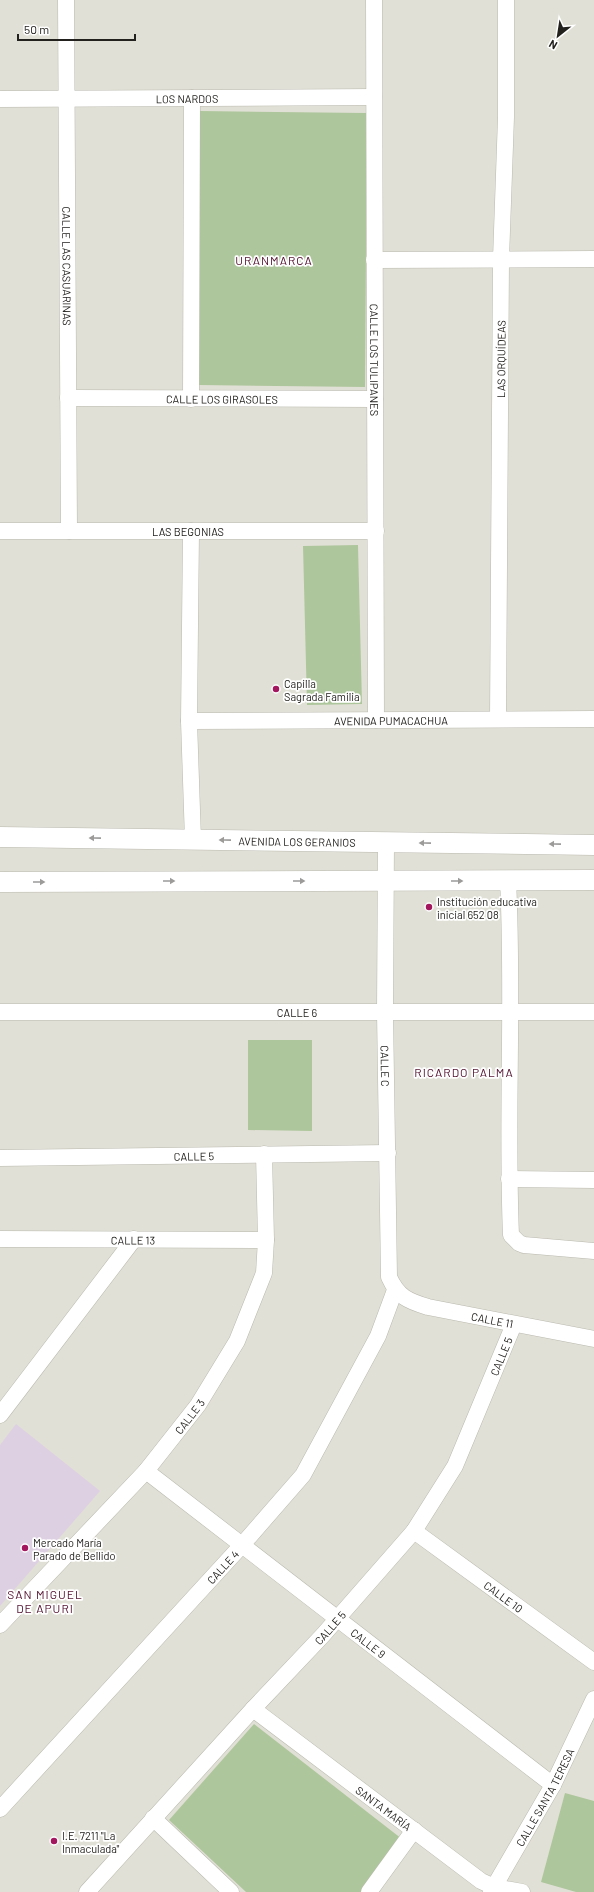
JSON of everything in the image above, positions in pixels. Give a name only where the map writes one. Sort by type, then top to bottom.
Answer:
[{"type":"street","name":"CALLE LAS CASUARINAS","points":[[66,0],[69,531]]},
{"type":"street","name":"CALLE LOS TULIPANES","points":[[374,0],[376,720]]},
{"type":"street","name":"LAS ORQUÍDEAS","points":[[498,719],[501,259],[506,117],[506,0]]},
{"type":"street","name":"LOS NARDOS","points":[[0,99],[374,97]]},
{"type":"street","points":[[191,399],[192,98]]},
{"type":"street","points":[[374,260],[594,258]]},
{"type":"street","name":"CALLE LOS GIRASOLES","points":[[68,398],[375,399]]},
{"type":"street","name":"LAS BEGONIAS","points":[[0,531],[376,531]]},
{"type":"street","points":[[191,531],[188,721],[193,840]]},
{"type":"street","name":"AVENIDA PUMACACHUA","points":[[188,721],[498,719],[594,720]]},
{"type":"street","name":"AVENIDA LOS GERANIOS","points":[[0,837],[594,845]]},
{"type":"street","name":"CALLE C","points":[[386,842],[385,1012],[389,1277],[395,1290]]},
{"type":"street","points":[[508,880],[510,1012],[509,1179],[511,1235],[514,1240],[524,1245],[594,1251]]},
{"type":"street","points":[[0,882],[594,880]]},
{"type":"street","name":"CALLE 6","points":[[0,1012],[594,1012]]},
{"type":"street","name":"CALLE 5","points":[[0,1158],[388,1153]]},
{"type":"street","name":"CALLE 3","points":[[0,1625],[146,1471],[198,1405],[237,1341],[264,1273],[266,1240],[264,1154]]},
{"type":"street","points":[[509,1179],[594,1180]]},
{"type":"street","name":"CALLE 13","points":[[0,1239],[266,1240]]},
{"type":"street","points":[[0,1415],[134,1239]]},
{"type":"street","name":"CALLE 11","points":[[395,1290],[410,1301],[428,1307],[594,1339]]},
{"type":"street","name":"CALLE 4","points":[[0,1809],[242,1545],[303,1475],[378,1336],[395,1290]]},
{"type":"street","name":"CALLE 5","points":[[87,1892],[253,1709],[323,1635],[414,1531],[455,1466],[514,1324]]},
{"type":"street","name":"CALLE 9","points":[[146,1471],[553,1785]]},
{"type":"street","name":"CALLE 10","points":[[414,1531],[594,1662]]},
{"type":"street","name":"CALLE SANTA TERESA","points":[[492,1889],[553,1785],[594,1699]]},
{"type":"street","name":"SANTA MARÍA","points":[[253,1709],[492,1889],[522,1892]]},
{"type":"street","points":[[153,1818],[231,1892]]},
{"type":"street","points":[[369,1892],[414,1830]]},
{"type":"shaded area","name":"Mercado María Parado de Bellido","points":[[16,1424],[100,1491],[0,1606],[0,1445]]},
{"type":"green space","points":[[200,111],[367,113],[365,387],[198,385]]},
{"type":"green space","points":[[358,545],[362,704],[307,705],[303,546]]},
{"type":"green space","points":[[248,1040],[312,1040],[312,1131],[248,1130]]},
{"type":"green space","points":[[254,1724],[402,1839],[363,1892],[246,1892],[169,1820]]},
{"type":"green space","points":[[565,1793],[594,1801],[594,1892],[576,1892],[541,1882]]},
{"type":"place","name":"Capilla Sagrada Familia","points":[[276,689]]},
{"type":"place","name":"Institución educativa inicial 652 08","points":[[429,907]]},
{"type":"place","name":"Mercado María Parado de Bellido","points":[[25,1548]]},
{"type":"place","name":"I.E. 7211 \"La Inmaculada\"","points":[[54,1841]]},
{"type":"district","name":"URANMARCA","points":[[274,260]]},
{"type":"district","name":"RICARDO PALMA","points":[[464,1072]]},
{"type":"district","name":"SAN MIGUEL DE APURI","points":[[45,1601]]}]
